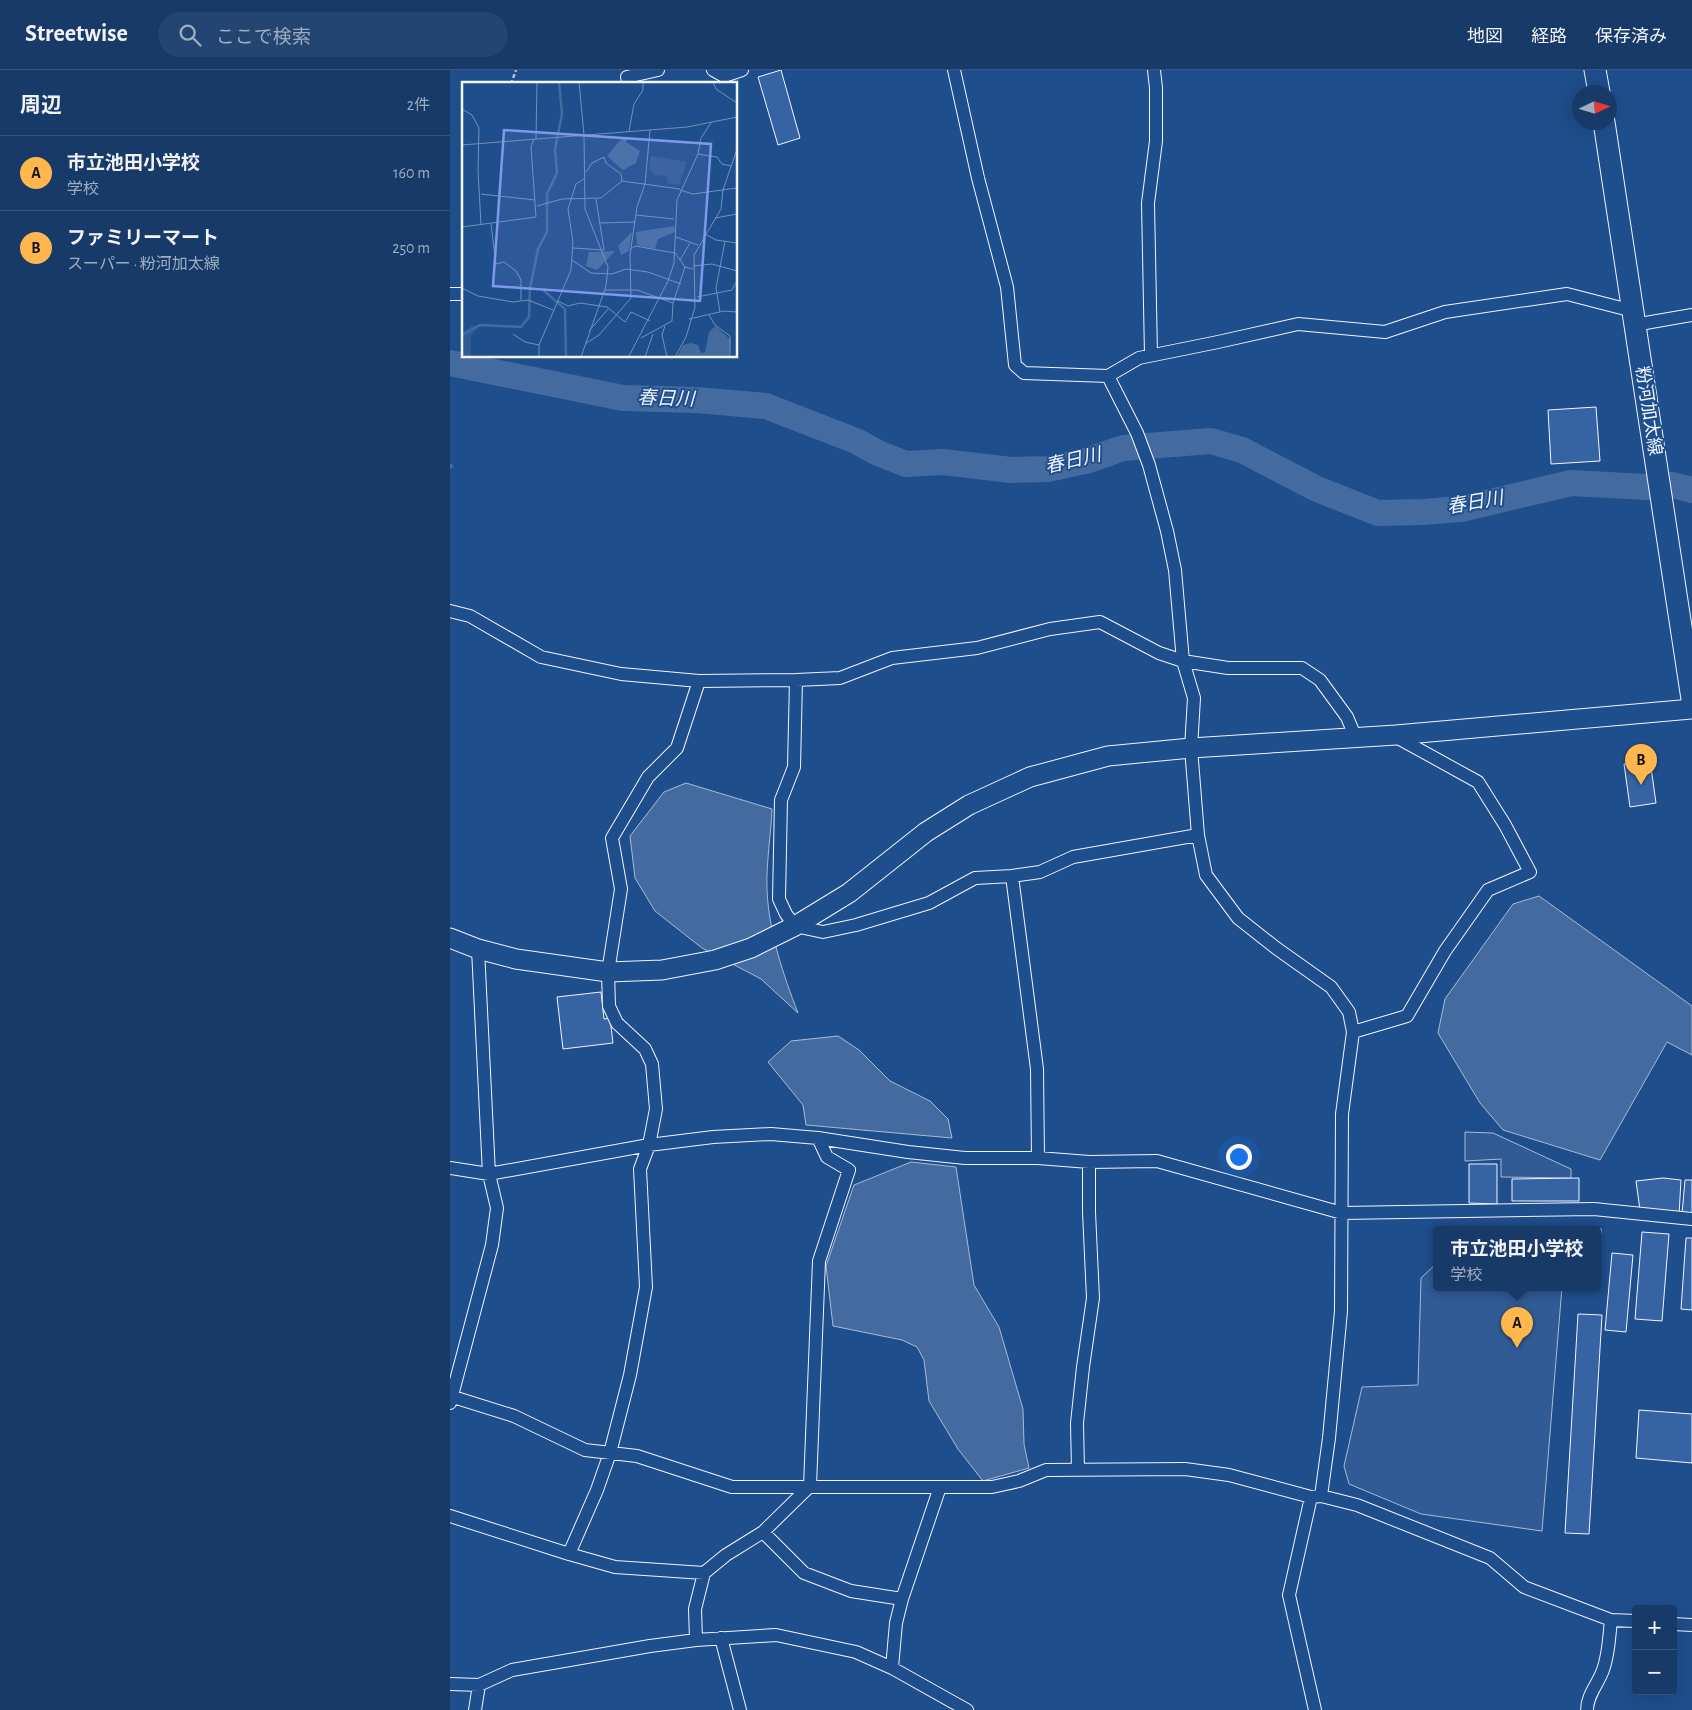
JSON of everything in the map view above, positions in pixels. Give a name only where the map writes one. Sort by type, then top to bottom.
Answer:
[{"type":"main road","points":[[1596,70],[1598,85]]},
{"type":"main road","name":"粉河加太線","points":[[1605,130],[1692,699]]},
{"type":"street","points":[[628,82],[627,77],[658,70]]},
{"type":"street","points":[[713,70],[724,76],[742,70]]},
{"type":"street","points":[[954,70],[978,178],[1007,287],[1014,365],[1024,373],[1108,376],[1139,358],[1298,324],[1386,332],[1445,312],[1567,294],[1634,318],[1692,315]]},
{"type":"street","points":[[1151,355],[1148,203],[1156,141],[1154,70]]},
{"type":"street","points":[[1108,376],[1149,464],[1167,531],[1175,570],[1183,661],[1194,698],[1191,748],[1198,835],[1206,875],[1238,918],[1331,987],[1348,1012],[1353,1032],[1342,1114],[1341,1311],[1329,1438],[1290,1595],[1315,1710]]},
{"type":"street","points":[[450,611],[470,616],[541,657],[621,674],[699,681],[840,678],[892,658],[978,648],[1050,629],[1100,622],[1159,653],[1183,661],[1228,668],[1302,668],[1320,680],[1346,716],[1355,736]]},
{"type":"street","points":[[796,680],[794,767],[781,800],[779,899],[786,914],[795,926],[823,932],[929,903],[975,878],[1040,872],[1073,857],[1198,835]]},
{"type":"street","points":[[569,1554],[597,1490],[610,1453],[630,1375],[646,1287],[640,1169],[649,1145],[656,1109],[652,1064],[645,1049],[617,1023],[609,1006],[608,972],[621,889],[612,838],[648,777],[677,748],[699,681]]},
{"type":"street","points":[[450,938],[516,959],[608,972],[662,970],[715,960],[751,948],[795,926],[849,893],[926,832],[969,805],[1030,777],[1108,756],[1355,736],[1396,735],[1692,709]]},
{"type":"street","points":[[1353,1032],[1407,1016],[1445,951],[1488,890],[1530,872],[1505,825],[1478,782],[1396,735]]},
{"type":"street","points":[[1012,876],[1037,1069],[1038,1158]]},
{"type":"street","points":[[478,948],[489,1174],[497,1208],[492,1245],[451,1399],[514,1416],[585,1450],[637,1456],[732,1487],[992,1487],[1019,1481],[1046,1470],[1185,1469],[1229,1475],[1357,1505],[1490,1558],[1524,1587],[1611,1620],[1632,1621]]},
{"type":"street","points":[[450,1168],[489,1174],[649,1145],[713,1137],[771,1134],[818,1138],[908,1152],[965,1158],[1038,1158],[1089,1162],[1157,1161],[1342,1213],[1594,1209],[1692,1219]]},
{"type":"street","points":[[696,1640],[695,1609],[704,1573],[726,1555],[763,1532],[810,1486],[819,1261],[849,1170],[828,1157],[818,1138]]},
{"type":"street","points":[[1078,1470],[1077,1423],[1093,1298],[1089,1162]]},
{"type":"street","points":[[892,1668],[896,1623],[902,1599],[940,1487]]},
{"type":"street","points":[[450,1516],[615,1567],[704,1573]]},
{"type":"street","points":[[763,1532],[804,1573],[851,1591],[902,1599]]},
{"type":"street","points":[[1587,1710],[1587,1702],[1608,1655],[1611,1620]]},
{"type":"street","points":[[1677,1624],[1692,1625]]},
{"type":"street","points":[[450,1684],[479,1685],[512,1670],[696,1640],[776,1635],[856,1652],[892,1668],[967,1710]]},
{"type":"street","points":[[721,1638],[740,1710]]},
{"type":"street","points":[[475,1710],[479,1685]]},
{"type":"path","points":[[511,82],[516,70]]},
{"type":"shaded area","points":[[686,783],[772,809],[767,870],[768,906],[778,953],[798,1013],[761,979],[702,948],[655,911],[635,878],[630,836],[664,792]]},
{"type":"shaded area","points":[[1539,896],[1692,1006],[1692,1055],[1667,1042],[1600,1160],[1503,1130],[1480,1103],[1438,1033],[1445,999],[1513,904]]},
{"type":"shaded area","points":[[838,1036],[859,1050],[890,1081],[930,1101],[948,1119],[952,1138],[806,1125],[803,1105],[768,1062],[791,1041]]},
{"type":"shaded area","points":[[1465,1132],[1493,1133],[1571,1169],[1571,1178],[1501,1177],[1501,1159],[1465,1161]]},
{"type":"shaded area","points":[[911,1162],[956,1167],[974,1285],[999,1327],[1023,1409],[1024,1444],[1029,1468],[983,1481],[958,1449],[929,1401],[924,1360],[917,1347],[902,1340],[833,1326],[826,1266],[854,1185]]},
{"type":"shaded area","points":[[1433,1267],[1433,1291],[1562,1291],[1542,1531],[1421,1514],[1349,1484],[1344,1466],[1362,1387],[1418,1385],[1421,1278]]},
{"type":"building","points":[[781,70],[800,138],[778,145],[758,77]]},
{"type":"building","points":[[1596,407],[1600,461],[1551,464],[1548,410]]},
{"type":"building","points":[[1650,760],[1656,803],[1630,807],[1624,764]]},
{"type":"building","points":[[601,992],[604,1019],[610,1018],[613,1043],[563,1049],[557,997]]},
{"type":"building","points":[[1469,1164],[1497,1164],[1497,1204],[1469,1203]]},
{"type":"building","points":[[1579,1178],[1579,1201],[1512,1201],[1512,1179]]},
{"type":"building","points":[[1663,1178],[1681,1180],[1679,1215],[1640,1210],[1636,1181]]},
{"type":"building","points":[[1685,1180],[1692,1180],[1692,1214],[1682,1214]]},
{"type":"building","points":[[1642,1232],[1669,1234],[1662,1321],[1635,1319]]},
{"type":"building","points":[[1686,1238],[1692,1238],[1692,1310],[1681,1309]]},
{"type":"building","points":[[1612,1253],[1633,1255],[1626,1332],[1605,1330]]},
{"type":"building","points":[[1578,1314],[1602,1315],[1589,1534],[1565,1533]]},
{"type":"building","points":[[1639,1410],[1692,1414],[1692,1463],[1636,1458]]},
{"type":"waterway","name":"春日川","points":[[450,363],[623,398],[697,400],[766,406],[856,441],[878,453],[906,464],[943,462],[1011,470],[1048,469],[1089,460],[1123,448],[1211,441],[1242,450],[1317,489],[1378,513],[1461,509],[1571,483],[1646,487],[1673,485],[1692,490]]},
{"type":"place","name":"ファミリーマート","points":[[1641,785]]},
{"type":"place","name":"市立池田小学校","points":[[1517,1348]]}]
